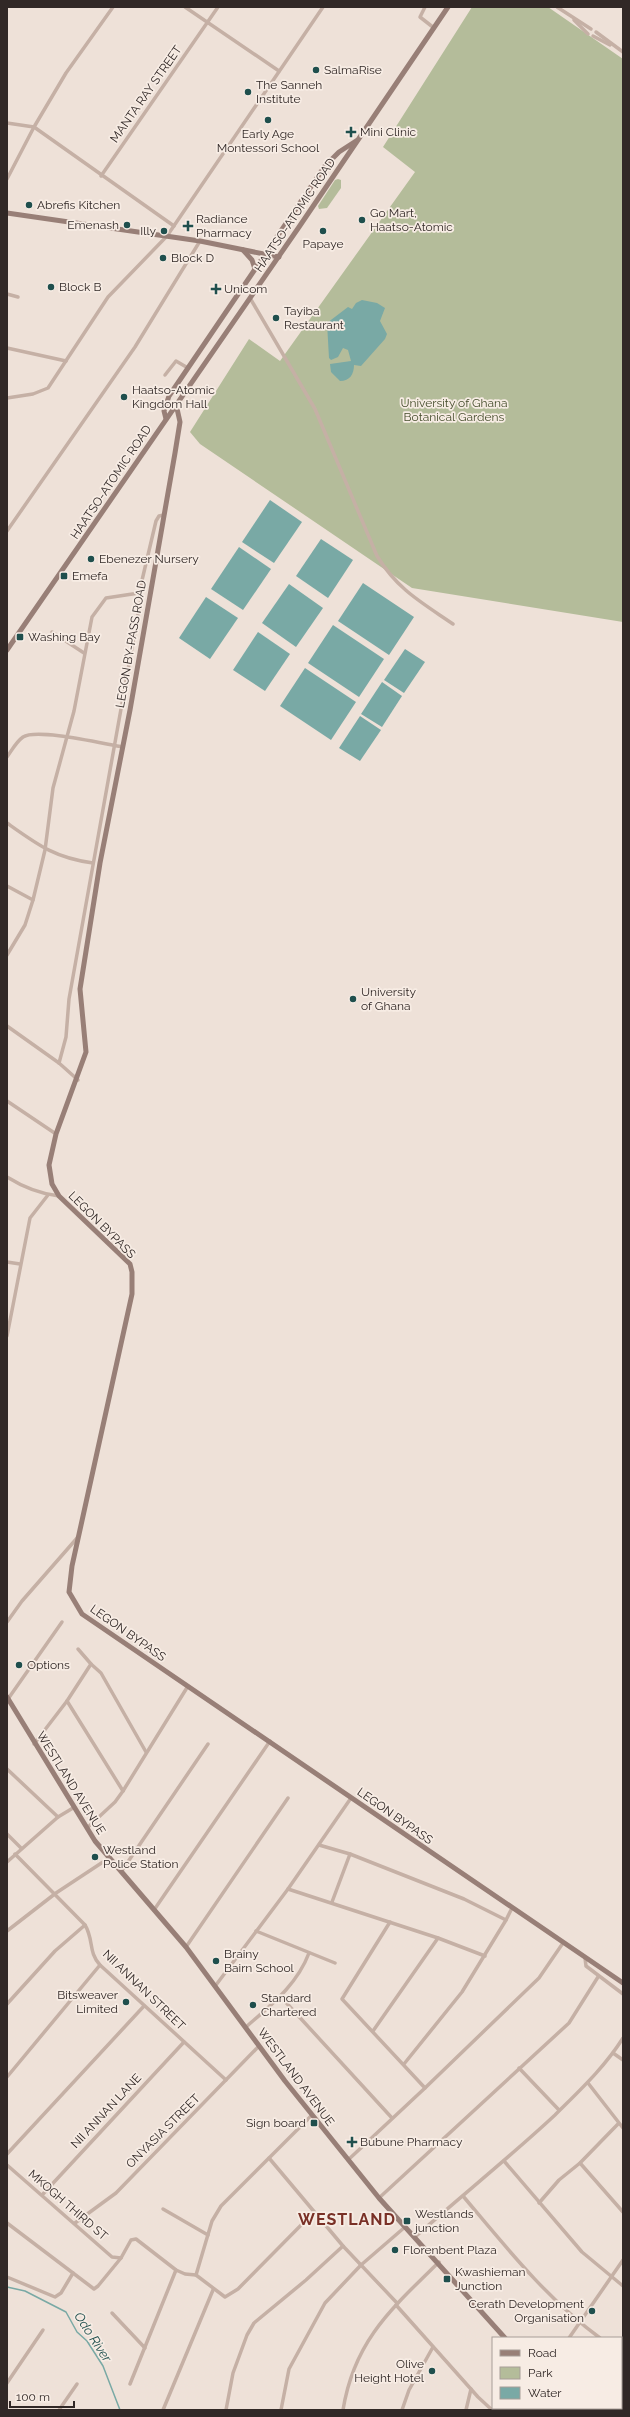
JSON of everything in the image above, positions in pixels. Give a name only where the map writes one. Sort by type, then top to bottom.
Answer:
[{"type":"street","points":[[7,179],[34,128],[66,73],[113,7]]},
{"type":"street","points":[[185,7],[280,71]]},
{"type":"street","name":"MANTA RAY STREET","points":[[100,176],[218,7]]},
{"type":"street","points":[[7,398],[33,394],[48,388],[108,297],[167,236],[323,7]]},
{"type":"street","points":[[426,7],[420,17],[434,28]]},
{"type":"street","name":"HAATSO-ATOMIC ROAD","points":[[7,650],[279,257],[448,7]]},
{"type":"street","points":[[557,7],[591,29]]},
{"type":"street","points":[[569,15],[588,34]]},
{"type":"street","points":[[596,32],[622,51]]},
{"type":"street","points":[[593,36],[622,51]]},
{"type":"street","points":[[7,123],[34,128],[100,176],[174,226]]},
{"type":"street","points":[[166,419],[164,411],[166,402],[325,166],[339,152],[356,141]]},
{"type":"street","points":[[7,213],[200,241],[279,257]]},
{"type":"street","points":[[7,531],[135,347],[200,241]]},
{"type":"street","points":[[243,250],[252,260],[256,269]]},
{"type":"street","points":[[7,294],[18,297]]},
{"type":"street","points":[[250,298],[315,409],[377,556],[388,575],[398,586],[453,624]]},
{"type":"street","points":[[7,348],[66,361]]},
{"type":"street","points":[[165,375],[176,361],[188,368]]},
{"type":"street","name":"LEGON BY-PASS ROAD","points":[[78,1080],[86,1052],[80,990],[100,863],[123,747],[180,422],[176,404]]},
{"type":"street","points":[[7,955],[25,925],[32,900],[44,850],[53,788],[74,711],[92,617],[99,605],[106,598],[134,595],[141,590],[156,521],[159,516],[164,514]]},
{"type":"street","points":[[59,1063],[66,1037],[69,1000],[140,603]]},
{"type":"street","points":[[52,632],[84,653]]},
{"type":"street","points":[[7,756],[23,737],[34,734],[66,737],[123,747]]},
{"type":"street","points":[[7,823],[44,850],[76,861],[93,863]]},
{"type":"street","points":[[7,886],[32,900]]},
{"type":"street","points":[[7,1026],[59,1063],[78,1080]]},
{"type":"street","name":"LEGON BYPASS","points":[[78,1080],[56,1134],[49,1165],[52,1184],[59,1196],[102,1240],[126,1259],[130,1264],[132,1272],[132,1294],[72,1566],[70,1592],[82,1614],[623,1983]]},
{"type":"street","points":[[7,1101],[56,1134]]},
{"type":"street","points":[[7,1177],[19,1184],[48,1194],[59,1196]]},
{"type":"street","points":[[7,1333],[30,1218],[48,1194]]},
{"type":"street","points":[[7,1262],[20,1264]]},
{"type":"street","points":[[7,1622],[22,1601],[80,1534]]},
{"type":"street","points":[[8,1698],[62,1622]]},
{"type":"street","points":[[78,1649],[101,1673],[146,1752]]},
{"type":"street","points":[[34,1744],[67,1701],[91,1664]]},
{"type":"street","points":[[87,1828],[110,1807],[123,1791],[188,1686]]},
{"type":"street","name":"WESTLAND AVENUE","points":[[8,1698],[73,1808],[109,1858],[186,1947],[216,1985],[259,2046],[379,2198],[439,2262],[504,2337]]},
{"type":"street","points":[[67,1701],[123,1791]]},
{"type":"street","points":[[154,1910],[270,1741]]},
{"type":"street","points":[[121,1872],[208,1744]]},
{"type":"street","points":[[7,1769],[58,1817]]},
{"type":"street","points":[[186,1947],[288,1798]]},
{"type":"street","points":[[216,1985],[288,1888],[351,1798]]},
{"type":"street","points":[[7,1862],[21,1848],[58,1817],[73,1808]]},
{"type":"street","points":[[7,1834],[21,1848]]},
{"type":"street","points":[[318,1845],[350,1854],[483,1907],[506,1920]]},
{"type":"street","name":"NII ANNAN STREET","points":[[15,1854],[56,1893],[85,1925],[90,1934],[92,1954],[100,1965],[226,2080]]},
{"type":"street","points":[[332,1902],[350,1854]]},
{"type":"street","points":[[7,1931],[56,1893],[109,1858]]},
{"type":"street","points":[[288,1888],[438,1938],[485,1956]]},
{"type":"street","points":[[404,2064],[440,2022],[485,1956],[512,1908]]},
{"type":"street","points":[[390,1922],[342,1999],[425,2088]]},
{"type":"street","points":[[7,2004],[55,1951],[85,1925]]},
{"type":"street","points":[[256,1931],[335,1963]]},
{"type":"street","points":[[373,2031],[438,1938]]},
{"type":"street","points":[[348,2160],[539,1978],[564,1943]]},
{"type":"street","points":[[246,2028],[281,1997],[298,1975],[309,1953]]},
{"type":"street","points":[[585,1958],[586,1966],[598,1977],[623,1994]]},
{"type":"street","points":[[7,2077],[100,1965]]},
{"type":"street","points":[[379,2198],[574,2017],[598,1977]]},
{"type":"street","points":[[281,1997],[392,2118]]},
{"type":"street","points":[[7,2154],[144,2006]]},
{"type":"street","points":[[415,2238],[504,2161],[588,2083],[613,2054],[623,2038]]},
{"type":"street","name":"NII ANNAN LANE","points":[[43,2194],[184,2042]]},
{"type":"street","name":"ONYASIA STREET","points":[[75,2223],[116,2193],[259,2046]]},
{"type":"street","points":[[613,2054],[623,2060]]},
{"type":"street","points":[[519,2068],[559,2110]]},
{"type":"street","points":[[588,2083],[618,2124],[623,2128]]},
{"type":"street","points":[[196,2275],[212,2220],[224,2202],[312,2114]]},
{"type":"street","points":[[539,2204],[559,2180],[580,2163],[618,2124]]},
{"type":"street","points":[[269,2158],[343,2246],[471,2389],[492,2410]]},
{"type":"street","points":[[504,2161],[539,2204],[582,2252],[610,2277],[623,2286]]},
{"type":"street","points":[[580,2163],[623,2212]]},
{"type":"street","name":"MKOGH THIRD ST","points":[[7,2165],[118,2258]]},
{"type":"street","points":[[463,2196],[542,2287],[579,2323],[599,2337]]},
{"type":"street","points":[[163,2209],[208,2235]]},
{"type":"street","points":[[7,2223],[94,2289],[133,2238],[176,2270],[185,2274],[196,2275],[213,2290],[225,2297],[238,2289],[314,2212]]},
{"type":"street","points":[[281,2410],[289,2369],[325,2303],[361,2265],[406,2226]]},
{"type":"street","points":[[226,2410],[233,2373],[247,2335],[254,2323],[306,2280],[343,2246]]},
{"type":"street","points":[[569,2337],[623,2260]]},
{"type":"street","points":[[343,2410],[351,2376],[370,2335],[396,2304],[439,2262]]},
{"type":"street","points":[[130,2384],[176,2270]]},
{"type":"street","points":[[7,2277],[54,2297],[61,2293],[72,2273]]},
{"type":"street","points":[[163,2410],[213,2290]]},
{"type":"street","points":[[112,2313],[145,2348]]},
{"type":"street","points":[[7,2383],[43,2330]]},
{"type":"street","points":[[402,2410],[409,2390],[433,2347]]},
{"type":"street","points":[[59,2410],[77,2384]]},
{"type":"street","points":[[466,2410],[471,2389]]},
{"type":"green space","name":"University of Ghana Botanical Gardens","points":[[472,7],[548,7],[623,59],[623,622],[412,588],[200,444],[190,432],[249,339],[280,361],[415,172],[383,147]]},
{"type":"green space","points":[[335,180],[341,180],[341,188],[327,208],[319,209],[318,206]]},
{"type":"water","points":[[362,300],[377,303],[385,308],[380,321],[387,334],[385,339],[361,366],[354,365],[352,374],[349,378],[340,381],[331,372],[330,364],[351,361],[348,350],[343,348],[338,357],[331,360],[329,358],[327,323],[348,307],[352,309],[356,303]]},
{"type":"water","points":[[270,500],[302,522],[274,563],[242,542]]},
{"type":"water","points":[[321,539],[353,560],[328,598],[296,576]]},
{"type":"water","points":[[239,547],[271,569],[243,610],[211,589]]},
{"type":"water","points":[[363,583],[414,617],[389,655],[338,621]]},
{"type":"water","points":[[289,584],[323,608],[296,647],[262,623]]},
{"type":"water","points":[[206,597],[238,618],[210,659],[179,638]]},
{"type":"water","points":[[333,625],[384,659],[359,697],[308,663]]},
{"type":"water","points":[[258,632],[290,654],[265,691],[233,670]]},
{"type":"water","points":[[405,649],[425,662],[404,693],[384,680]]},
{"type":"water","points":[[305,668],[356,702],[331,740],[280,706]]},
{"type":"water","points":[[382,682],[402,696],[382,727],[361,714]]},
{"type":"water","points":[[360,716],[381,730],[360,761],[339,748]]},
{"type":"waterway","name":"Odo River","points":[[7,2287],[25,2291],[66,2312],[77,2332],[87,2341],[103,2366],[120,2410]]},
{"type":"place","name":"SalmaRise","points":[[316,70]]},
{"type":"place","name":"The Sanneh Institute","points":[[248,92]]},
{"type":"place","name":"Early Age Montessori School","points":[[268,120]]},
{"type":"place","name":"Mini Clinic","points":[[351,132]]},
{"type":"place","name":"Abrefis Kitchen","points":[[29,205]]},
{"type":"place","name":"Go Mart, Haatso-Atomic","points":[[362,220]]},
{"type":"place","name":"Emenash","points":[[127,225]]},
{"type":"place","name":"Radiance Pharmacy","points":[[188,226]]},
{"type":"place","name":"Illy","points":[[164,231]]},
{"type":"place","name":"Papaye","points":[[323,231]]},
{"type":"place","name":"Block D","points":[[163,258]]},
{"type":"place","name":"Block B","points":[[51,287]]},
{"type":"place","name":"Unicom","points":[[216,289]]},
{"type":"place","name":"Tayiba Restaurant","points":[[276,318]]},
{"type":"place","name":"Haatso-Atomic Kingdom Hall","points":[[124,397]]},
{"type":"place","name":"Ebenezer Nursery","points":[[91,559]]},
{"type":"place","name":"Emefa","points":[[64,576]]},
{"type":"place","name":"Washing Bay","points":[[20,637]]},
{"type":"place","name":"University of Ghana","points":[[353,999]]},
{"type":"place","name":"Options","points":[[19,1665]]},
{"type":"place","name":"Westland Police Station","points":[[95,1857]]},
{"type":"place","name":"Brainy Bairn School","points":[[216,1961]]},
{"type":"place","name":"Bitsweaver Limited","points":[[126,2002]]},
{"type":"place","name":"Standard Chartered","points":[[253,2005]]},
{"type":"place","name":"Sign board","points":[[314,2123]]},
{"type":"place","name":"Bubune Pharmacy","points":[[352,2142]]},
{"type":"place","name":"Westlands junction","points":[[407,2221]]},
{"type":"place","name":"Florenbent Plaza","points":[[395,2250]]},
{"type":"place","name":"Kwashieman Junction","points":[[447,2279]]},
{"type":"place","name":"Cerath Development Organisation","points":[[592,2311]]},
{"type":"place","name":"Olive Height Hotel","points":[[432,2371]]},
{"type":"district","name":"WESTLAND","points":[[347,2219]]}]
